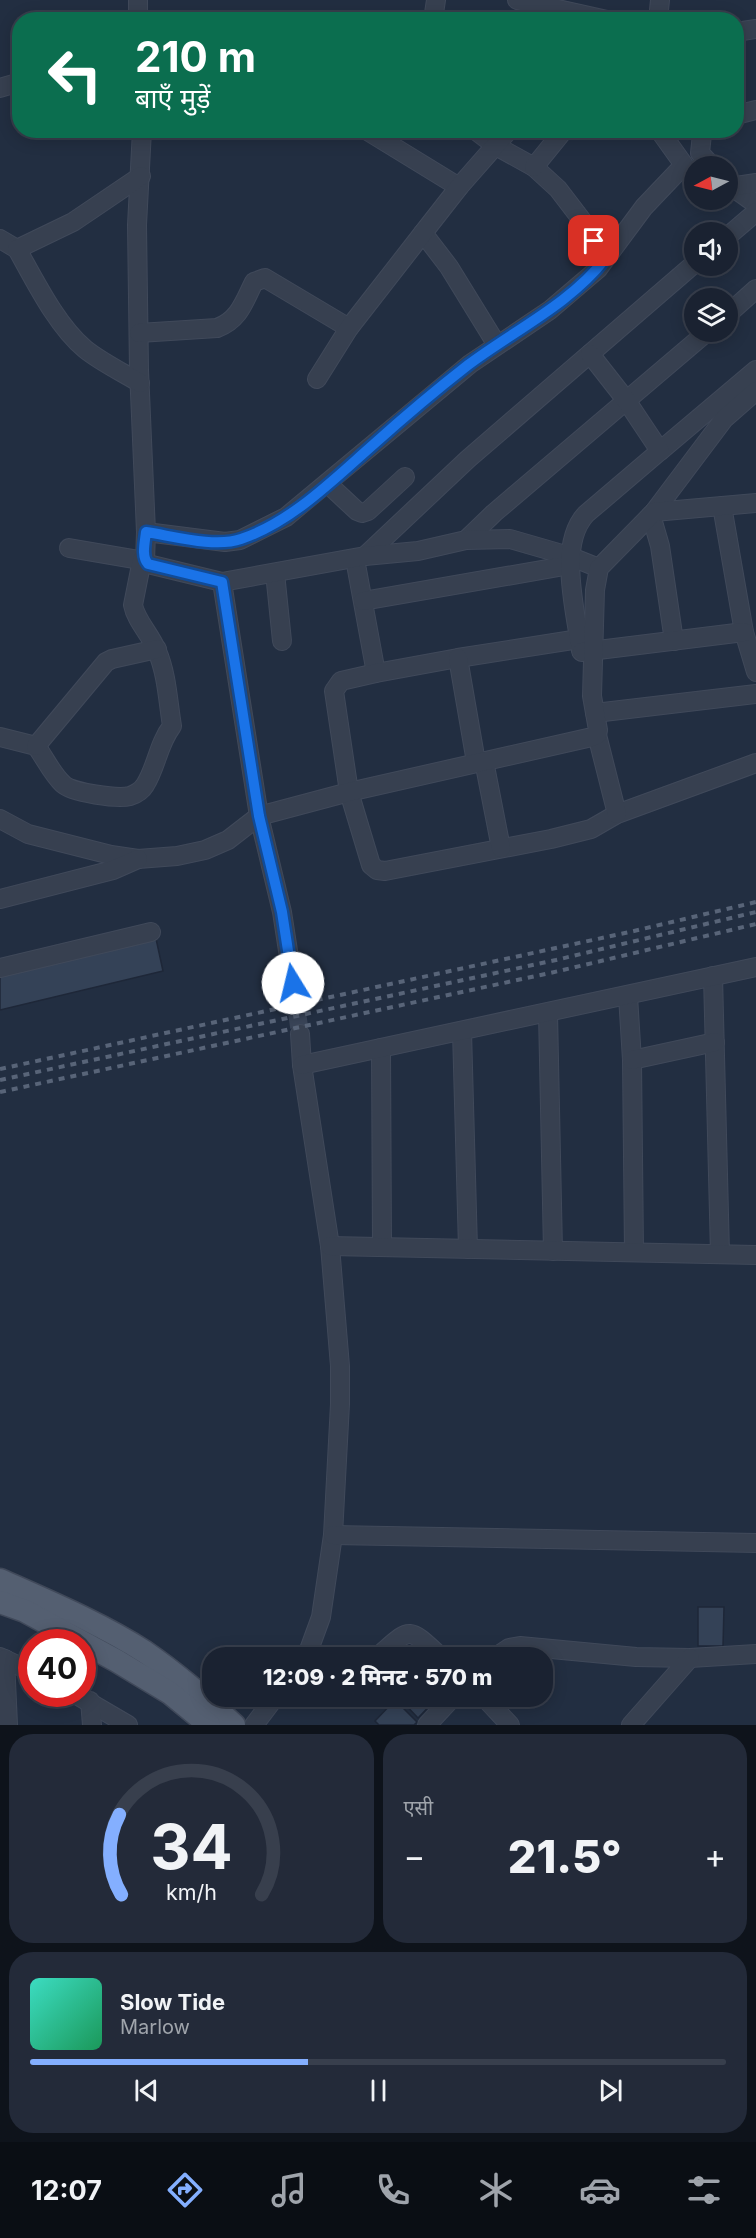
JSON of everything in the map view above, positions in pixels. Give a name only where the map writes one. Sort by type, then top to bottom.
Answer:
[{"type":"main road","points":[[0,1580],[72,1612],[143,1651],[193,1688],[234,1725]]},
{"type":"main road","points":[[0,1602],[25,1611],[117,1661],[170,1693],[209,1725]]},
{"type":"street","points":[[517,0],[565,12]]},
{"type":"street","points":[[0,737],[36,746],[61,783],[70,789],[128,797],[137,793],[145,785],[164,736],[172,726],[162,664],[157,649],[134,612],[133,604],[143,560],[146,532],[137,225],[142,138]]},
{"type":"street","points":[[379,138],[459,187]]},
{"type":"street","points":[[486,138],[534,168],[558,189],[577,214],[605,259]]},
{"type":"street","points":[[317,379],[349,328],[459,187],[502,138]]},
{"type":"street","points":[[534,168],[558,138]]},
{"type":"street","points":[[146,532],[211,542],[240,540],[286,517],[328,484],[408,414],[497,345],[550,310],[598,268],[644,207],[684,165],[665,138]]},
{"type":"street","points":[[703,138],[705,156]]},
{"type":"street","points":[[17,249],[73,222],[141,176]]},
{"type":"street","points":[[738,184],[756,183]]},
{"type":"street","points":[[738,191],[756,204]]},
{"type":"street","points":[[738,227],[756,212]]},
{"type":"street","points":[[423,232],[449,267],[497,345]]},
{"type":"street","points":[[0,239],[17,249],[44,297],[74,338],[85,349],[140,383]]},
{"type":"street","points":[[360,557],[468,459],[684,273]]},
{"type":"street","points":[[139,333],[217,328],[229,324],[238,315],[254,282],[265,278],[349,328]]},
{"type":"street","points":[[738,305],[756,290]]},
{"type":"street","points":[[466,540],[494,513],[695,342]]},
{"type":"street","points":[[590,354],[626,400],[660,451]]},
{"type":"street","points":[[617,814],[597,735],[570,561],[574,533],[578,522],[756,370]]},
{"type":"street","points":[[584,647],[599,568],[652,514],[724,419],[752,397]]},
{"type":"street","points":[[328,484],[357,512],[362,513],[368,511],[405,477]]},
{"type":"street","points":[[652,514],[756,503]]},
{"type":"street","points":[[722,507],[744,632],[756,670]]},
{"type":"street","points":[[652,514],[660,546],[674,641]]},
{"type":"street","points":[[69,548],[143,560],[148,564],[222,582],[360,557],[418,551],[466,540],[510,539],[570,561],[599,568]]},
{"type":"street","points":[[360,557],[363,601],[376,673]]},
{"type":"street","points":[[363,601],[570,561]]},
{"type":"street","points":[[275,573],[282,641]]},
{"type":"street","points":[[222,582],[259,816],[282,912],[293,983]]},
{"type":"street","points":[[744,632],[674,641],[458,658],[341,681],[334,691],[349,792],[371,865],[377,870],[385,871],[591,829],[617,814],[756,763]]},
{"type":"street","points":[[36,746],[106,662],[157,649]]},
{"type":"street","points":[[458,658],[501,848]]},
{"type":"street","points":[[593,705],[756,694]]},
{"type":"street","points":[[2,824],[28,834],[111,855],[138,859],[177,856],[205,850],[228,840],[259,816],[349,792],[597,735]]},
{"type":"street","points":[[0,899],[113,870],[138,859]]},
{"type":"street","points":[[0,968],[151,932]]},
{"type":"street","points":[[302,1065],[756,967]]},
{"type":"street","points":[[713,976],[720,1254]]},
{"type":"street","points":[[628,996],[632,1060],[634,1252]]},
{"type":"street","points":[[548,1013],[553,1251]]},
{"type":"street","points":[[462,1031],[468,1249]]},
{"type":"street","points":[[300,1034],[302,1065],[330,1246],[340,1366],[333,1535],[321,1617],[310,1647]]},
{"type":"street","points":[[632,1060],[715,1042]]},
{"type":"street","points":[[381,1048],[382,1247]]},
{"type":"street","points":[[330,1246],[756,1255]]},
{"type":"street","points":[[333,1535],[756,1543]]},
{"type":"street","points":[[389,1647],[403,1635],[410,1633],[417,1635],[430,1647]]},
{"type":"street","points":[[514,1647],[531,1647]]},
{"type":"street","points":[[553,1649],[636,1657],[690,1658],[756,1654]]},
{"type":"street","points":[[3,1658],[18,1665]]},
{"type":"street","points":[[3,1658],[8,1725]]},
{"type":"street","points":[[631,1725],[690,1658]]},
{"type":"street","points":[[96,1705],[128,1725]]},
{"type":"street","points":[[86,1707],[92,1725]]},
{"type":"street","points":[[254,1725],[268,1707]]},
{"type":"street","points":[[427,1725],[444,1707]]},
{"type":"street","points":[[493,1707],[510,1725]]},
{"type":"building","points":[[155,934],[163,971],[0,1010],[0,971]]},
{"type":"building","points":[[698,1607],[724,1607],[723,1646],[698,1646]]},
{"type":"building","points":[[388,1707],[402,1707],[417,1722],[414,1725],[379,1725],[375,1721]]},
{"type":"building","points":[[408,1707],[428,1707],[418,1718]]},
{"type":"tunnel","points":[[293,983],[300,1034]]},
{"type":"railway","points":[[0,1069],[634,931],[756,902]]},
{"type":"railway","points":[[0,1080],[556,960],[756,912]]},
{"type":"railway","points":[[0,1092],[559,971],[756,924]]},
{"type":"route","points":[[293,983],[282,912],[259,816],[222,582],[148,564],[144,556],[146,532],[225,542],[240,540],[286,517],[470,364],[550,310],[598,268],[605,259],[594,241]]}]
